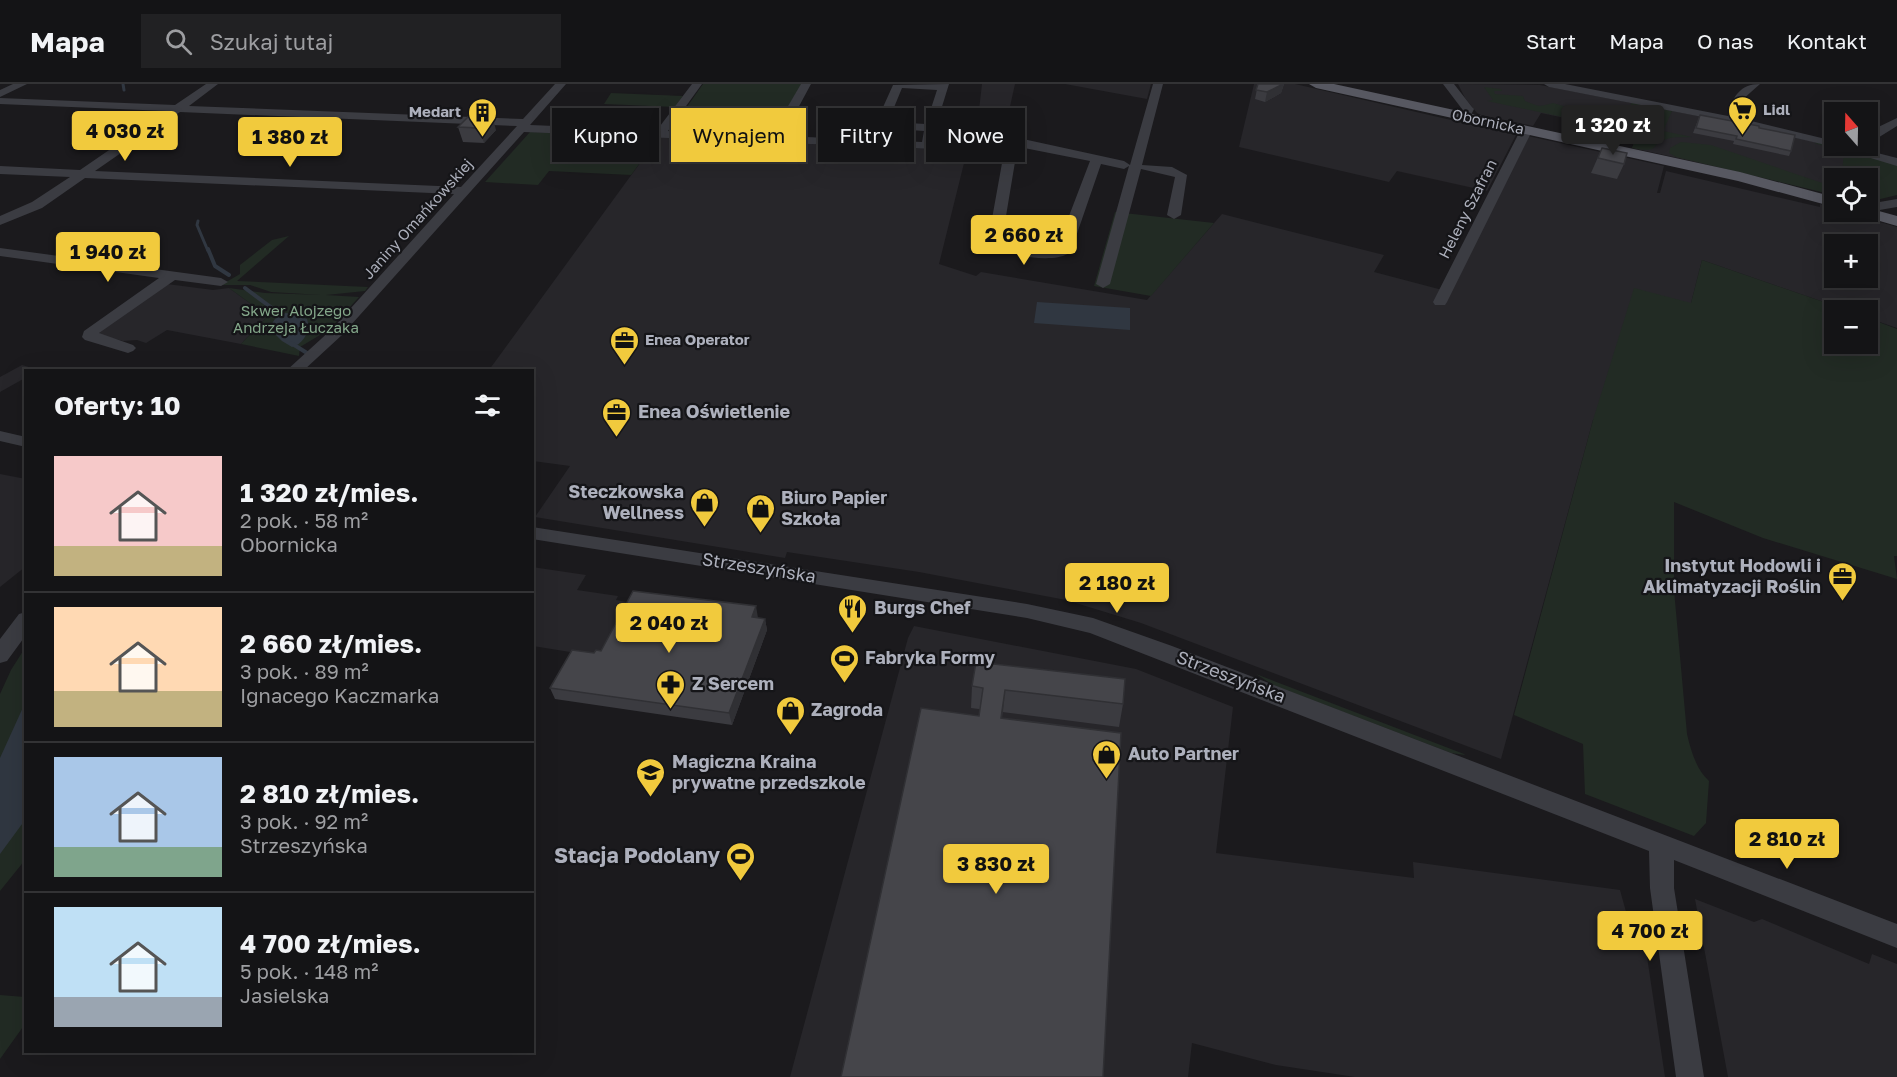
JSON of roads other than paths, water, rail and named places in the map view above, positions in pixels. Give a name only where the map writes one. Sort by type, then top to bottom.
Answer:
[{"type":"main road","name":"Obornicka","points":[[1316,84],[1740,177],[1824,199]]},
{"type":"street","points":[[0,94],[22,84]]},
{"type":"street","points":[[0,221],[37,205],[213,84]]},
{"type":"street","name":"Janiny Omańkowskiej","points":[[296,369],[337,333],[561,84]]},
{"type":"street","points":[[660,134],[697,84]]},
{"type":"street","points":[[792,108],[806,84]]},
{"type":"street","points":[[1103,284],[1158,84]]},
{"type":"street","points":[[1448,84],[1468,109],[1465,117]]},
{"type":"street","points":[[1549,84],[1733,120],[1824,142]]},
{"type":"street","points":[[1617,97],[1623,84]]},
{"type":"street","points":[[1733,120],[1737,99],[1755,84]]},
{"type":"street","points":[[926,128],[881,125],[898,85],[943,86],[936,108]]},
{"type":"street","points":[[0,101],[523,125],[671,134]]},
{"type":"street","points":[[1878,131],[1897,122]]},
{"type":"street","name":"Heleny Szafran","points":[[1440,302],[1526,131]]},
{"type":"street","points":[[806,140],[925,145],[926,142]]},
{"type":"street","points":[[1025,142],[1124,165]]},
{"type":"street","points":[[1878,153],[1897,162]]},
{"type":"street","points":[[1009,162],[995,241],[1003,247],[1052,255],[1064,251],[1097,159]]},
{"type":"street","points":[[1146,168],[1172,171],[1181,175],[1174,215]]},
{"type":"street","points":[[0,170],[465,191]]},
{"type":"street","points":[[0,252],[221,282]]},
{"type":"street","points":[[129,348],[90,337],[92,331],[173,275]]},
{"type":"street","points":[[0,436],[24,442]]},
{"type":"street","name":"Strzeszyńska","points":[[534,533],[1016,609],[1093,626],[1165,651],[1897,936]]},
{"type":"street","points":[[0,655],[24,622]]},
{"type":"street","points":[[1661,845],[1662,888],[1690,1077]]},
{"type":"waterway","points":[[123,84],[124,90]]},
{"type":"waterway","points":[[198,221],[197,225],[208,251]]},
{"type":"waterway","points":[[208,249],[215,266],[229,275]]},
{"type":"waterway","points":[[245,288],[280,314],[282,319]]},
{"type":"waterway","points":[[291,343],[307,353]]},
{"type":"place","name":"Lidl","points":[[1742,136]]},
{"type":"place","name":"Medart","points":[[482,138]]},
{"type":"place","name":"Enea Operator","points":[[624,366]]},
{"type":"place","name":"Enea Oświetlenie","points":[[617,438]]},
{"type":"place","name":"Steczkowska Wellness","points":[[705,528]]},
{"type":"place","name":"Biuro Papier Szkoła","points":[[760,534]]},
{"type":"place","name":"Instytut Hodowli i Aklimatyzacji Roślin","points":[[1842,602]]},
{"type":"place","name":"Burgs Chef","points":[[853,634]]},
{"type":"place","name":"Fabryka Formy","points":[[844,684]]},
{"type":"place","name":"Z Sercem","points":[[671,710]]},
{"type":"place","name":"Zagroda","points":[[790,736]]},
{"type":"place","name":"Auto Partner","points":[[1107,780]]},
{"type":"place","name":"Magiczna Kraina prywatne przedszkole","points":[[651,798]]},
{"type":"place","name":"Stacja Podolany","points":[[741,882]]},
{"type":"park label","name":"Skwer Alojzego Andrzeja Łuczaka","points":[[296,320]]}]
